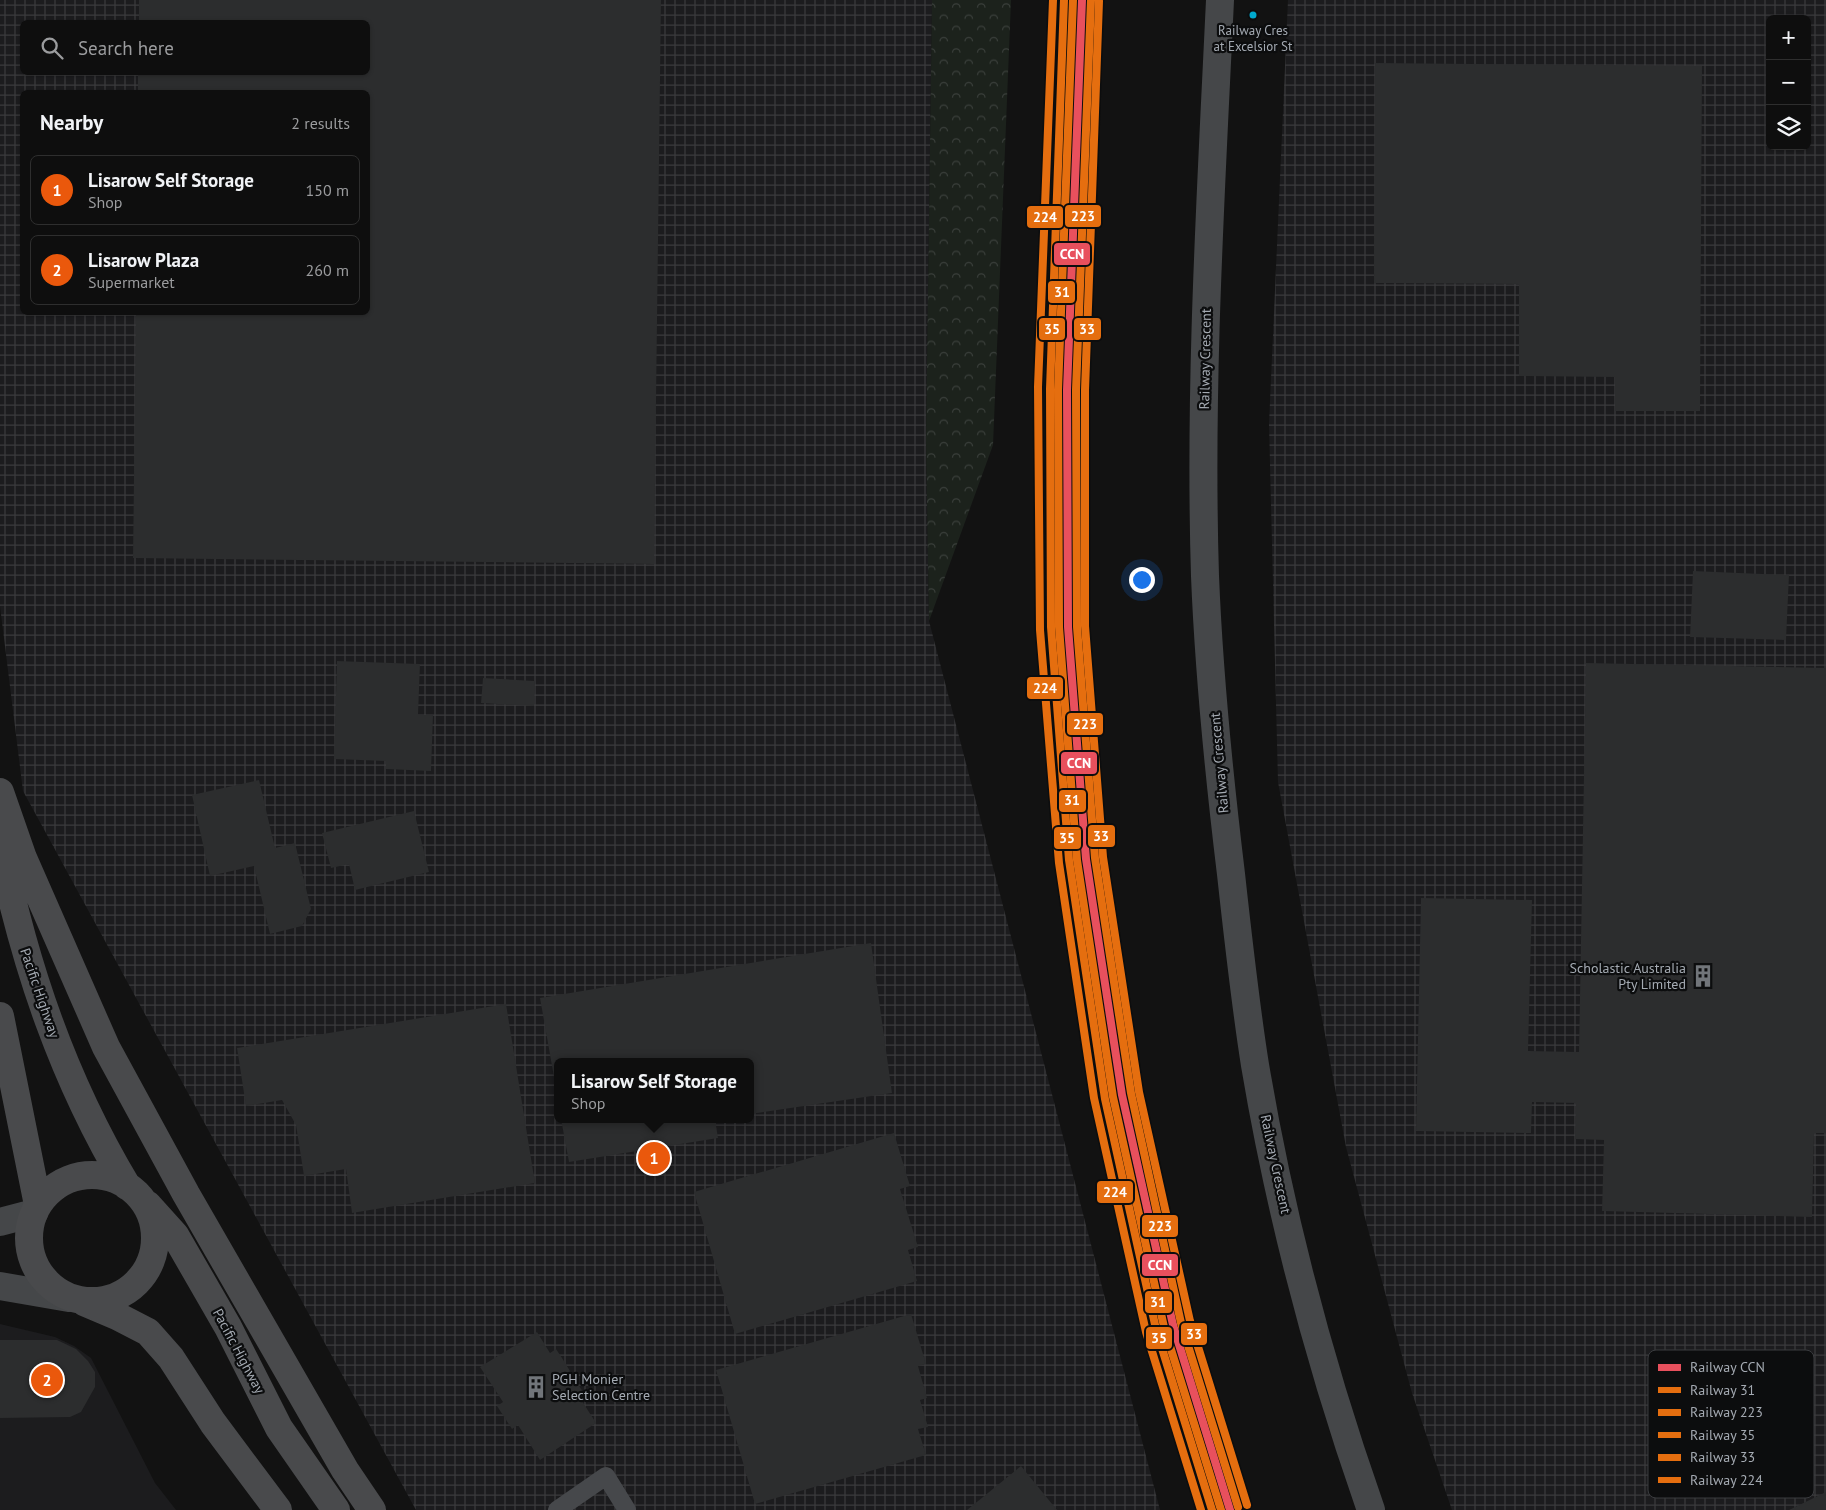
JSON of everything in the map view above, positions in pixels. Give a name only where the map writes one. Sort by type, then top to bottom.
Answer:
[{"type":"main road","name":"Railway Crescent","points":[[1220,0],[1206,313],[1204,457],[1206,585],[1211,674],[1222,794],[1255,1063],[1275,1167],[1330,1381],[1372,1510]]},
{"type":"main road","points":[[0,792],[23,858],[106,1047],[196,1211],[345,1470],[372,1510]]},
{"type":"main road","name":"Pacific Highway","points":[[0,846],[19,928],[44,1008],[71,1081],[107,1153],[132,1191],[175,1235],[228,1327],[279,1428],[336,1510]]},
{"type":"main road","points":[[0,1016],[36,1209]]},
{"type":"main road","points":[[0,1286],[75,1300],[99,1302],[116,1297],[131,1289],[143,1276],[151,1261],[155,1244],[154,1226],[148,1210],[132,1191],[114,1179],[100,1176],[86,1175],[71,1178],[58,1184],[47,1193],[36,1209],[29,1227],[29,1241],[34,1263],[45,1281],[56,1291],[75,1300],[117,1316],[148,1332],[171,1358],[213,1422],[278,1510]]},
{"type":"main road","points":[[0,1222],[36,1209]]},
{"type":"lane","points":[[557,1510],[606,1476],[627,1510]]},
{"type":"shaded area","points":[[0,0],[932,0],[926,440],[929,621],[1160,1510],[416,1510],[23,791],[0,606]]},
{"type":"shaded area","points":[[1288,0],[1826,0],[1826,1510],[1452,1510],[1412,1393],[1346,1147],[1278,782],[1269,424]]},
{"type":"shaded area","points":[[0,1324],[55,1337],[74,1346],[91,1358],[155,1483],[176,1510],[0,1510]]},
{"type":"green space","points":[[932,0],[1011,0],[993,445],[929,621],[926,440]]},
{"type":"building","points":[[139,0],[661,0],[654,564],[133,558],[136,315],[370,315],[370,90],[138,90],[138,75],[370,75],[370,20],[139,20]]},
{"type":"building","points":[[1375,63],[1702,66],[1700,411],[1615,411],[1615,377],[1519,376],[1519,284],[1374,283]]},
{"type":"building","points":[[1693,571],[1789,575],[1786,640],[1690,637]]},
{"type":"building","points":[[337,661],[420,664],[418,715],[433,715],[431,771],[386,769],[386,761],[334,759]]},
{"type":"building","name":"Scholastic Australia Pty Limited","points":[[1586,663],[1826,668],[1826,1133],[1814,1133],[1812,1217],[1602,1211],[1604,1140],[1575,1139],[1576,1103],[1532,1102],[1531,1133],[1416,1131],[1421,898],[1532,900],[1528,1051],[1579,1052]]},
{"type":"building","points":[[483,678],[535,681],[534,706],[481,703]]},
{"type":"building","points":[[259,780],[275,848],[295,843],[311,909],[302,926],[270,934],[254,866],[210,876],[192,795]]},
{"type":"building","points":[[414,811],[429,872],[355,890],[349,864],[331,868],[322,833]]},
{"type":"building","points":[[871,943],[892,1093],[754,1113],[754,1058],[554,1058],[554,1077],[540,998]]},
{"type":"building","points":[[506,1004],[535,1183],[352,1213],[346,1169],[304,1176],[296,1125],[282,1100],[246,1106],[237,1048]]},
{"type":"building","points":[[562,1123],[716,1123],[718,1138],[569,1162]]},
{"type":"building","points":[[894,1133],[910,1186],[900,1189],[918,1247],[908,1250],[917,1281],[735,1334],[694,1192]]},
{"type":"building","points":[[911,1314],[926,1364],[918,1366],[927,1398],[920,1400],[928,1427],[918,1429],[926,1455],[755,1504],[716,1370]]},
{"type":"building","name":"PGH Monier Selection Centre","points":[[537,1332],[550,1353],[556,1349],[562,1358],[586,1397],[582,1401],[596,1423],[540,1460],[518,1425],[512,1429],[497,1406],[503,1402],[480,1367]]},
{"type":"building","points":[[0,1340],[57,1340],[76,1349],[88,1361],[95,1372],[95,1387],[81,1412],[70,1417],[0,1418]]},
{"type":"building","points":[[1021,1466],[1057,1510],[967,1510]]},
{"type":"building","points":[[1826,1492],[1826,1510],[1789,1510],[1814,1498]]},
{"type":"rail line","name":"224","points":[[1053,0],[1038,387],[1040,630],[1059,863],[1094,1098],[1146,1332],[1201,1510]]},
{"type":"rail line","name":"35","points":[[1064,0],[1050,389],[1051,627],[1069,860],[1105,1099],[1156,1329],[1212,1510]]},
{"type":"rail line","name":"31","points":[[1073,0],[1058,390],[1059,627],[1077,860],[1113,1097],[1164,1327],[1221,1510]]},
{"type":"rail line","name":"CCN","points":[[1082,0],[1067,390],[1068,627],[1086,859],[1122,1095],[1173,1325],[1230,1510]]},
{"type":"rail line","name":"223","points":[[1091,0],[1076,390],[1077,627],[1095,858],[1131,1093],[1181,1323],[1238,1507]]},
{"type":"rail line","name":"33","points":[[1099,1],[1085,390],[1085,626],[1103,857],[1139,1092],[1190,1321],[1247,1505]]},
{"type":"place","name":"Railway Cres at Excelsior St","points":[[1253,15]]},
{"type":"place","name":"Scholastic Australia Pty Limited","points":[[1703,976]]},
{"type":"place","name":"Lisarow Self Storage","points":[[654,1158]]},
{"type":"place","name":"Lisarow Plaza","points":[[47,1380]]},
{"type":"place","name":"PGH Monier Selection Centre","points":[[536,1387]]}]
